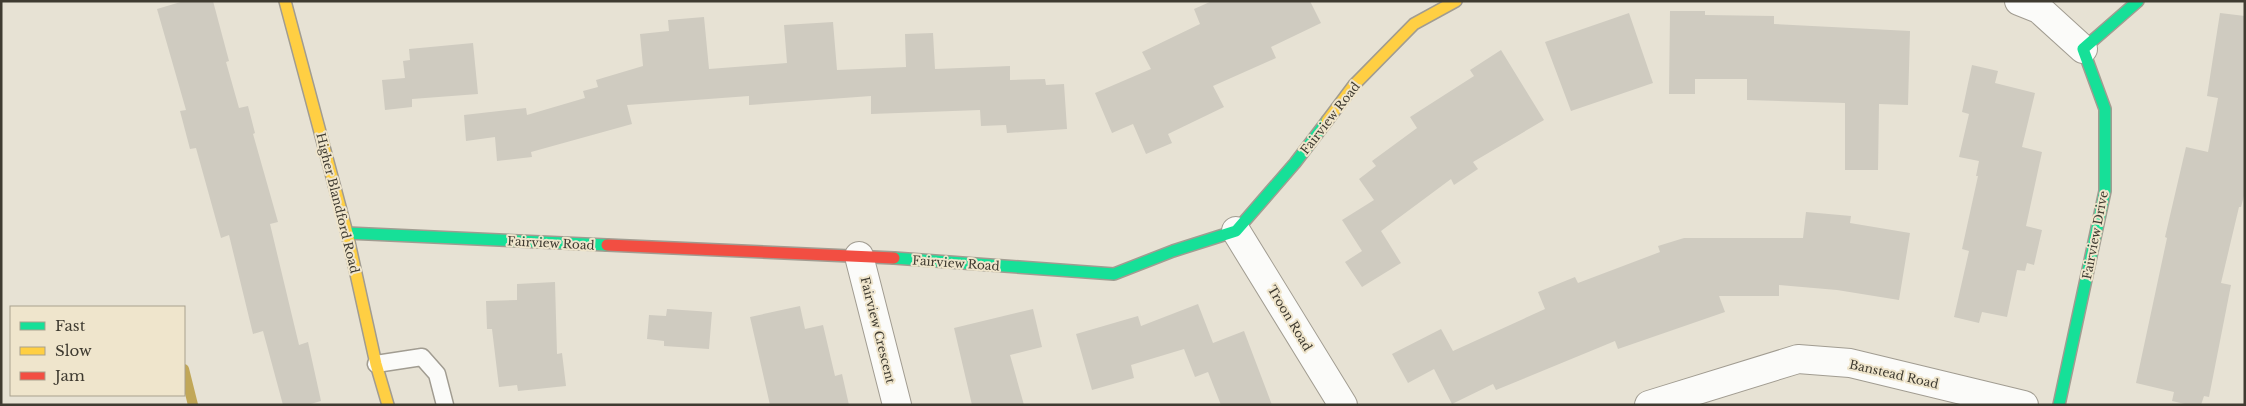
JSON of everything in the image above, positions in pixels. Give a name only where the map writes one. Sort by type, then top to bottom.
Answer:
[{"type":"street","name":"Higher Blandford Road","points":[[285,1],[347,233],[376,364],[388,405]]},
{"type":"street","name":"Fairview Road","points":[[347,233],[859,256],[1114,274],[1173,251],[1236,231],[1295,163],[1354,85],[1414,24],[1456,1]]},
{"type":"street","points":[[2019,1],[2039,9],[2083,49],[2138,1]]},
{"type":"street","name":"Fairview Drive","points":[[2059,405],[2104,190],[2105,109],[2083,49]]},
{"type":"street","name":"Troon Road","points":[[1236,231],[1343,405]]},
{"type":"street","name":"Fairview Crescent","points":[[859,256],[897,405]]},
{"type":"street","name":"Banstead Road","points":[[1649,405],[1798,359],[1850,363],[2024,405]]},
{"type":"lane","points":[[376,364],[422,357],[437,374],[444,405]]},
{"type":"building","points":[[184,1],[213,1],[229,61],[226,62],[239,108],[248,106],[255,133],[253,134],[278,222],[270,224],[299,345],[308,342],[321,401],[307,405],[283,405],[263,331],[253,334],[229,235],[221,238],[196,148],[190,149],[180,111],[186,110],[157,9]]},
{"type":"building","points":[[1212,1],[1310,1],[1321,23],[1271,47],[1276,58],[1213,86],[1224,107],[1168,134],[1172,143],[1146,154],[1133,124],[1112,133],[1095,93],[1151,69],[1142,52],[1200,24],[1194,9]]},
{"type":"building","points":[[1670,11],[1705,11],[1705,15],[1774,16],[1774,24],[1910,31],[1908,105],[1879,104],[1878,170],[1845,170],[1845,103],[1747,100],[1747,79],[1695,79],[1695,94],[1669,94]]},
{"type":"building","points":[[1629,13],[1653,83],[1571,111],[1545,42]]},
{"type":"building","points":[[2220,13],[2245,16],[2245,192],[2241,207],[2239,207],[2221,283],[2231,285],[2209,397],[2204,396],[2201,405],[2189,405],[2172,401],[2174,392],[2136,383],[2167,238],[2165,237],[2186,147],[2208,152],[2218,98],[2207,96]]},
{"type":"building","points":[[704,17],[709,69],[787,63],[784,25],[833,22],[837,70],[906,67],[905,34],[933,33],[935,69],[1010,66],[1010,80],[1045,79],[1046,85],[1064,84],[1067,129],[1007,133],[1006,125],[981,126],[980,110],[871,114],[871,96],[749,105],[749,96],[627,105],[632,124],[531,152],[532,157],[497,161],[495,137],[466,141],[464,115],[526,108],[527,115],[585,98],[583,91],[598,87],[596,80],[643,66],[640,34],[669,31],[668,20]]},
{"type":"building","points":[[473,43],[478,94],[412,99],[412,107],[385,110],[382,80],[405,78],[403,61],[410,60],[409,49]]},
{"type":"building","points":[[1501,50],[1544,120],[1473,162],[1478,169],[1454,185],[1451,179],[1381,231],[1401,263],[1362,287],[1345,262],[1362,251],[1342,220],[1374,200],[1359,179],[1376,166],[1372,161],[1417,128],[1410,117],[1474,76],[1470,70]]},
{"type":"building","points":[[1972,65],[1998,71],[1995,83],[2035,93],[2022,147],[2042,152],[2026,226],[2042,230],[2034,265],[2027,263],[2025,271],[2017,270],[2007,317],[1982,312],[1979,323],[1954,317],[1969,251],[1962,249],[1978,176],[1976,176],[1979,161],[1959,157],[1969,114],[1962,112]]},
{"type":"building","points":[[1806,212],[1851,216],[1850,223],[1910,233],[1899,300],[1837,290],[1779,285],[1779,296],[1719,296],[1725,312],[1618,349],[1615,341],[1496,390],[1493,384],[1452,404],[1434,369],[1408,383],[1392,354],[1441,329],[1453,351],[1545,309],[1538,292],[1575,277],[1578,283],[1660,252],[1658,246],[1684,238],[1803,238]]},
{"type":"building","points":[[555,282],[557,354],[562,353],[566,386],[518,391],[517,385],[499,387],[492,329],[487,329],[486,301],[517,300],[517,284]]},
{"type":"building","points":[[1198,304],[1213,343],[1244,331],[1272,405],[1221,405],[1208,372],[1195,377],[1184,349],[1131,365],[1134,378],[1092,390],[1076,334],[1138,316],[1141,326]]},
{"type":"building","points":[[800,306],[805,329],[823,325],[835,376],[842,374],[849,405],[770,405],[750,317]]},
{"type":"building","points":[[667,309],[712,312],[709,349],[664,346],[664,341],[647,339],[649,315],[666,316]]},
{"type":"building","points":[[1033,309],[1042,347],[1010,355],[1024,405],[972,405],[954,328]]},
{"type":"waterway","points":[[185,373],[193,405]]},
{"type":"traffic: fast","points":[[2059,405],[2105,191],[2105,109],[2083,49],[2138,1]]},
{"type":"traffic: fast","points":[[894,258],[1114,274],[1173,251],[1236,231],[1295,163],[1327,121]]},
{"type":"traffic: fast","points":[[347,233],[607,245]]},
{"type":"traffic: slow","points":[[285,1],[347,233],[376,364],[388,405]]},
{"type":"traffic: slow","points":[[1327,121],[1354,85],[1414,24],[1456,1]]},
{"type":"traffic: jam","points":[[607,245],[894,258]]}]
